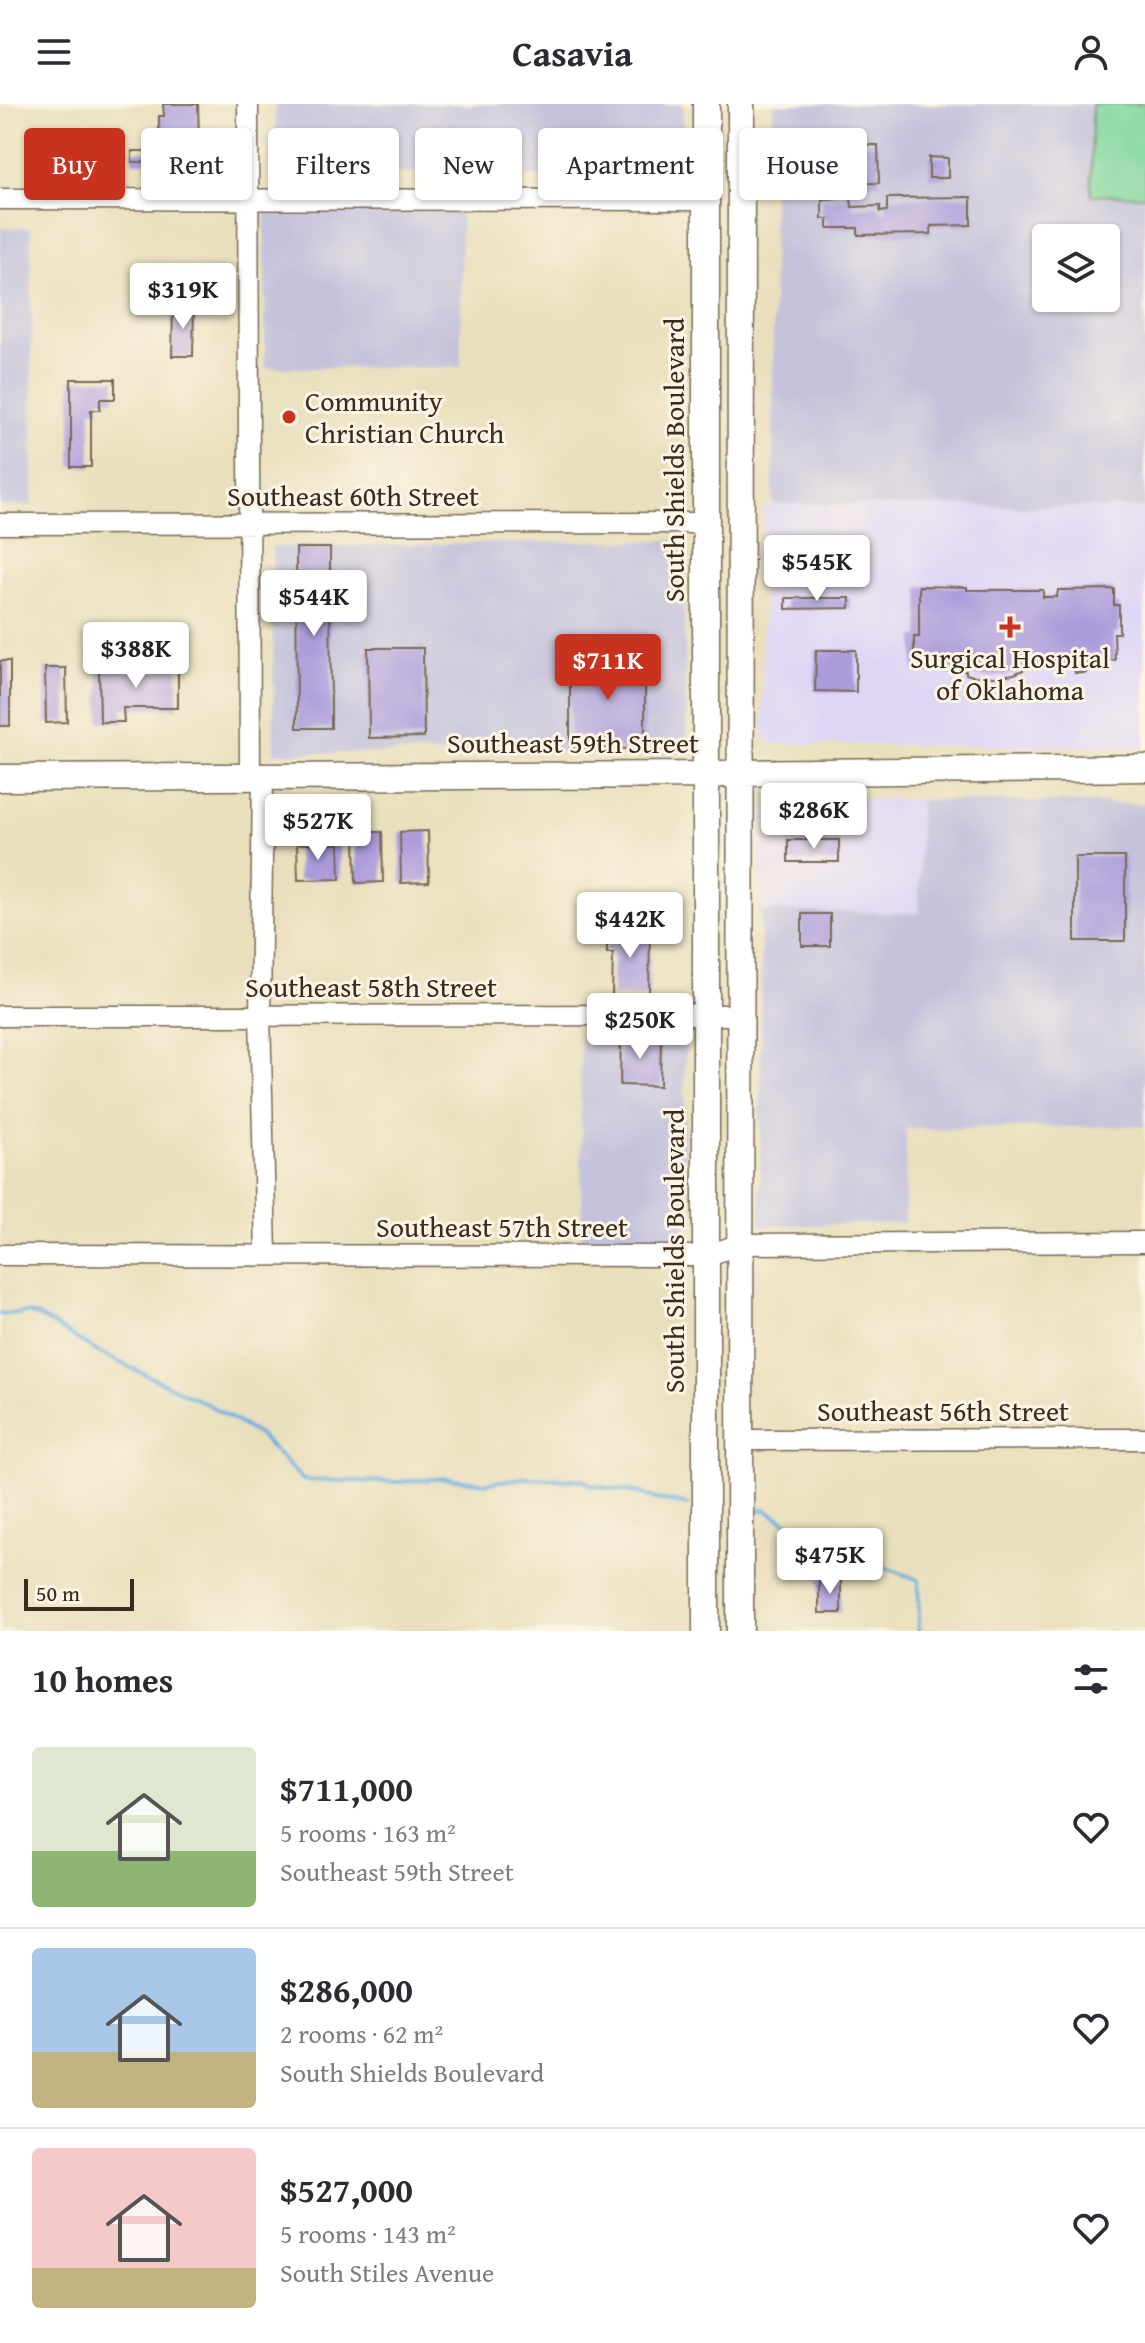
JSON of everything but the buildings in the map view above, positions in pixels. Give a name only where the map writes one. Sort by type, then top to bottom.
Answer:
[{"type":"main road","name":"South Shields Boulevard","points":[[706,104],[706,128]]},
{"type":"main road","points":[[740,1631],[741,104]]},
{"type":"main road","name":"South Shields Boulevard","points":[[706,200],[706,1631]]},
{"type":"main road","points":[[706,322],[741,322]]},
{"type":"main road","name":"Southeast 59th Street","points":[[0,778],[706,775],[1145,768]]},
{"type":"street","points":[[248,104],[248,128]]},
{"type":"street","points":[[0,199],[141,200]]},
{"type":"street","points":[[249,200],[251,524],[266,1254]]},
{"type":"street","points":[[252,200],[538,200]]},
{"type":"street","name":"Southeast 60th Street","points":[[0,524],[706,523]]},
{"type":"street","name":"Southeast 58th Street","points":[[0,1016],[741,1015]]},
{"type":"street","name":"Southeast 57th Street","points":[[0,1255],[706,1256],[740,1244],[1145,1242]]},
{"type":"street","name":"Southeast 56th Street","points":[[741,1440],[1145,1439]]},
{"type":"shaded area","points":[[275,104],[683,104],[683,128],[538,128],[538,176],[522,175],[522,128],[415,128],[415,173],[399,173],[399,128],[275,128]]},
{"type":"shaded area","points":[[773,104],[1092,104],[1091,195],[1145,196],[1145,508],[773,504],[773,200],[867,200],[867,128],[773,128]]},
{"type":"shaded area","points":[[461,210],[461,367],[265,368],[265,211]]},
{"type":"shaded area","points":[[0,228],[31,228],[33,506],[0,506]]},
{"type":"shaded area","name":"Surgical Hospital of Oklahoma","points":[[773,504],[1145,508],[1145,747],[775,744],[763,738],[763,509]]},
{"type":"shaded area","points":[[683,540],[687,753],[274,753],[272,547]]},
{"type":"shaded area","points":[[780,796],[920,800],[919,913],[761,911],[761,813],[769,802]]},
{"type":"shaded area","points":[[920,800],[1145,804],[1145,1126],[906,1129],[905,1223],[760,1226],[761,911],[919,913]]},
{"type":"shaded area","points":[[580,1026],[674,1028],[685,1034],[685,1238],[582,1239]]},
{"type":"green space","points":[[1092,104],[1145,104],[1145,196],[1091,195]]},
{"type":"waterway","points":[[0,1314],[28,1313],[42,1318],[100,1353],[209,1405],[260,1436],[303,1480],[400,1482],[445,1478],[487,1483],[523,1478],[583,1480],[591,1485],[688,1505]]},
{"type":"waterway","points":[[759,1510],[764,1509],[826,1545],[919,1580],[919,1631]]},
{"type":"place","name":"Community Christian Church","points":[[289,417]]},
{"type":"place","name":"Surgical Hospital of Oklahoma","points":[[1010,627]]}]
